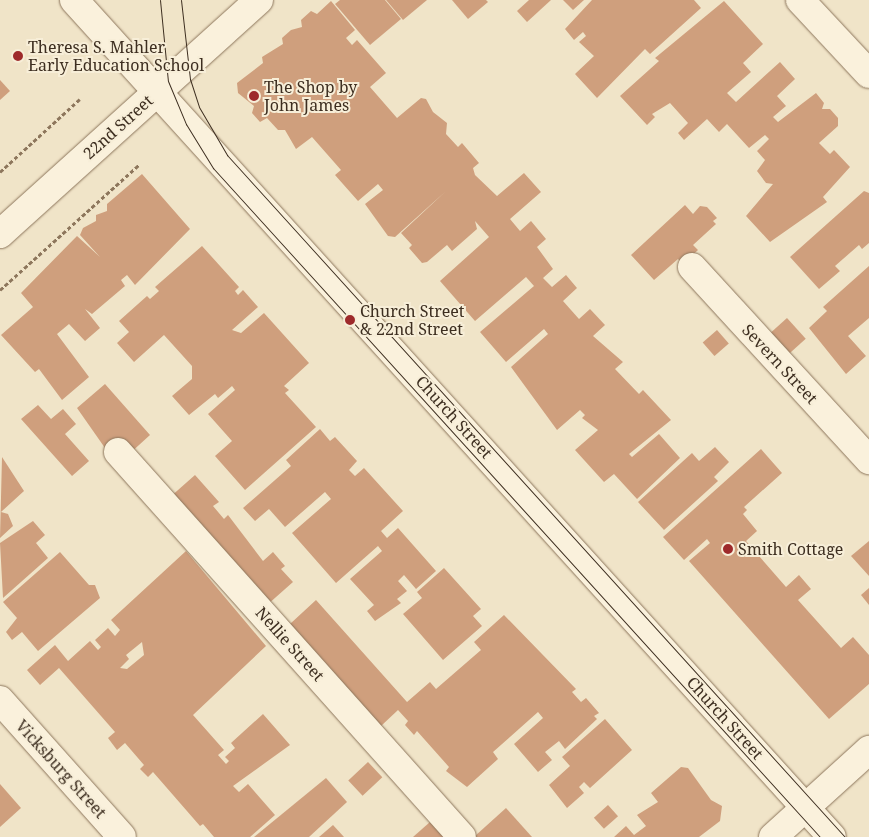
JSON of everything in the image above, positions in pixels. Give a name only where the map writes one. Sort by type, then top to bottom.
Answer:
[{"type":"street","name":"Church Street","points":[[74,0],[832,837]]},
{"type":"street","name":"22nd Street","points":[[0,234],[259,0]]},
{"type":"street","points":[[800,0],[869,74]]},
{"type":"street","name":"Severn Street","points":[[692,267],[869,460]]},
{"type":"street","name":"Nellie Street","points":[[118,452],[462,837]]},
{"type":"street","name":"Vicksburg Street","points":[[0,700],[122,837]]},
{"type":"street","points":[[773,837],[869,750]]},
{"type":"path","points":[[0,172],[80,99]]},
{"type":"path","points":[[0,290],[140,164]]},
{"type":"building","points":[[340,0],[385,0],[401,19],[370,45],[335,4]]},
{"type":"building","points":[[386,0],[427,0],[403,20]]},
{"type":"building","points":[[452,0],[486,0],[488,2],[468,19]]},
{"type":"building","points":[[529,0],[551,0],[527,22],[517,11]]},
{"type":"building","points":[[563,0],[584,0],[573,10]]},
{"type":"building","points":[[592,0],[694,0],[701,8],[650,54],[645,49],[597,98],[575,74],[594,56],[579,42],[586,36],[583,32],[574,40],[565,29]]},
{"type":"building","points":[[331,1],[355,30],[346,38],[352,45],[357,40],[386,73],[370,87],[397,118],[421,98],[426,99],[433,112],[447,123],[446,134],[458,147],[462,143],[479,163],[473,168],[475,175],[497,196],[524,173],[541,192],[510,219],[520,231],[531,221],[546,239],[537,247],[553,269],[543,278],[552,287],[566,275],[577,288],[563,301],[579,319],[590,309],[605,325],[593,336],[623,362],[615,369],[639,394],[643,390],[671,420],[629,454],[632,457],[659,434],[680,458],[637,499],[614,474],[604,482],[575,450],[598,430],[582,418],[585,415],[580,410],[557,430],[511,367],[548,334],[544,329],[506,362],[480,332],[534,286],[526,277],[475,321],[440,281],[489,237],[475,221],[477,229],[452,251],[447,245],[427,262],[422,263],[409,248],[412,245],[401,233],[446,191],[395,237],[388,236],[365,204],[383,190],[378,184],[358,201],[335,175],[341,170],[312,137],[296,149],[285,130],[278,130],[267,118],[260,122],[252,113],[254,106],[238,93],[237,83],[263,63],[262,57],[283,44],[282,38],[291,30],[302,27],[301,20],[311,11],[317,14]]},
{"type":"building","points":[[724,1],[763,44],[743,63],[751,72],[727,93],[736,102],[780,62],[795,79],[777,96],[786,106],[773,117],[778,122],[816,93],[824,103],[822,109],[830,109],[838,118],[838,126],[819,143],[830,154],[834,150],[850,167],[823,197],[827,202],[770,242],[746,216],[773,184],[766,183],[757,171],[765,160],[757,151],[769,139],[765,135],[749,148],[727,124],[719,132],[707,119],[684,140],[678,133],[688,123],[670,103],[652,114],[655,117],[647,125],[620,96],[659,61],[655,58]]},
{"type":"building","points":[[0,80],[10,91],[0,100]]},
{"type":"building","points":[[142,174],[190,229],[135,285],[127,275],[121,280],[125,286],[92,314],[85,309],[100,328],[85,341],[69,324],[57,334],[89,377],[62,400],[39,369],[35,372],[1,335],[33,307],[21,293],[77,236],[100,257],[80,235],[83,228],[96,221],[96,215],[107,211],[107,204]]},
{"type":"building","points":[[864,191],[869,193],[869,243],[862,249],[859,245],[835,266],[840,271],[819,289],[790,257]]},
{"type":"building","points":[[685,205],[693,214],[700,206],[707,207],[717,218],[713,221],[716,224],[693,245],[698,250],[683,264],[678,259],[654,280],[631,255]]},
{"type":"building","points":[[202,246],[239,287],[235,291],[238,295],[243,290],[258,307],[232,330],[241,333],[264,313],[309,363],[284,386],[289,390],[285,393],[316,427],[245,490],[215,456],[232,441],[208,414],[235,390],[232,386],[218,398],[215,394],[189,415],[172,396],[192,379],[192,366],[164,335],[134,362],[117,343],[129,332],[119,321],[147,296],[150,299],[159,291],[155,287]]},
{"type":"building","points":[[869,266],[869,318],[848,336],[866,356],[846,374],[809,328],[827,311],[823,307]]},
{"type":"building","points":[[787,318],[806,339],[785,358],[766,337]]},
{"type":"building","points":[[717,330],[729,344],[714,356],[703,342]]},
{"type":"building","points":[[105,384],[150,435],[128,455],[114,439],[105,448],[77,408]]},
{"type":"building","points":[[38,405],[51,419],[63,409],[76,424],[65,434],[89,461],[72,476],[21,419]]},
{"type":"building","points":[[320,429],[330,441],[335,437],[357,461],[349,470],[355,476],[364,468],[403,511],[381,531],[387,538],[398,528],[436,571],[416,589],[404,575],[398,581],[407,591],[397,599],[401,603],[375,621],[367,611],[374,605],[350,579],[382,551],[378,546],[336,583],[292,533],[331,499],[325,492],[285,527],[269,509],[255,521],[243,508],[291,466],[286,460]]},
{"type":"building","points":[[715,447],[729,462],[714,477],[718,481],[664,530],[638,502],[692,453],[699,461]]},
{"type":"building","points":[[761,449],[782,473],[744,507],[747,510],[743,514],[757,531],[746,541],[786,587],[799,575],[811,589],[798,600],[841,648],[853,637],[869,655],[869,684],[829,719],[689,561],[710,543],[707,539],[684,560],[663,537]]},
{"type":"building","points":[[2,457],[24,491],[1,512],[8,514],[13,526],[0,538]]},
{"type":"building","points":[[195,475],[219,502],[213,506],[224,519],[228,515],[263,561],[273,552],[285,566],[281,569],[293,582],[267,605],[169,498]]},
{"type":"building","points":[[33,521],[45,535],[36,543],[48,558],[3,598],[0,543]]},
{"type":"building","points":[[869,541],[869,576],[851,556]]},
{"type":"building","points":[[186,551],[266,646],[193,715],[224,750],[218,755],[226,764],[229,761],[225,757],[235,748],[231,743],[263,714],[290,745],[233,786],[239,792],[248,784],[275,815],[250,837],[214,837],[203,824],[200,826],[153,772],[148,777],[140,769],[144,765],[125,743],[117,750],[108,738],[115,732],[59,668],[40,685],[27,670],[55,645],[68,661],[90,641],[98,650],[101,647],[95,640],[108,628],[115,636],[120,630],[111,620]],"holes":[[[142,642],[144,655],[127,669],[120,668],[129,659],[126,655]]]},
{"type":"building","points":[[60,552],[89,585],[95,585],[100,598],[38,651],[22,632],[12,640],[6,632],[17,618],[3,602]]},
{"type":"building","points":[[444,568],[481,609],[473,616],[482,626],[443,660],[403,614],[422,598],[417,592]]},
{"type":"building","points":[[869,588],[869,605],[861,595]]},
{"type":"building","points":[[316,600],[407,702],[430,682],[436,689],[481,650],[474,642],[504,615],[576,689],[572,692],[581,702],[586,698],[599,713],[594,716],[597,719],[565,749],[559,741],[545,752],[552,760],[538,772],[514,744],[543,718],[538,712],[493,752],[498,759],[467,787],[446,771],[449,767],[417,731],[414,735],[405,725],[408,721],[398,710],[381,726],[290,624]]},
{"type":"building","points":[[605,719],[632,750],[590,788],[584,782],[579,787],[584,793],[567,808],[549,785],[570,766],[562,757]]},
{"type":"building","points":[[368,762],[382,777],[363,796],[348,780]]},
{"type":"building","points":[[681,767],[688,768],[711,800],[722,806],[720,821],[699,837],[614,837],[626,826],[634,835],[646,826],[637,815],[658,802],[651,793]]},
{"type":"building","points":[[326,778],[347,802],[309,837],[254,837]]},
{"type":"building","points":[[0,784],[21,808],[0,827]]},
{"type":"building","points":[[608,805],[618,816],[604,829],[594,818]]},
{"type":"building","points":[[506,808],[532,837],[475,836]]},
{"type":"building","points":[[430,822],[444,837],[413,837]]},
{"type":"building","points":[[333,825],[344,837],[319,837]]},
{"type":"tram line","points":[[160,0],[168,81],[186,124],[213,168],[820,837]]},
{"type":"tram line","points":[[181,0],[190,79],[199,107],[227,155],[845,837]]},
{"type":"place","name":"Theresa S. Mahler Early Education School","points":[[18,56]]},
{"type":"place","name":"The Shop by John James","points":[[254,96]]},
{"type":"place","name":"Church Street & 22nd Street","points":[[350,320]]},
{"type":"place","name":"Smith Cottage","points":[[728,549]]}]
